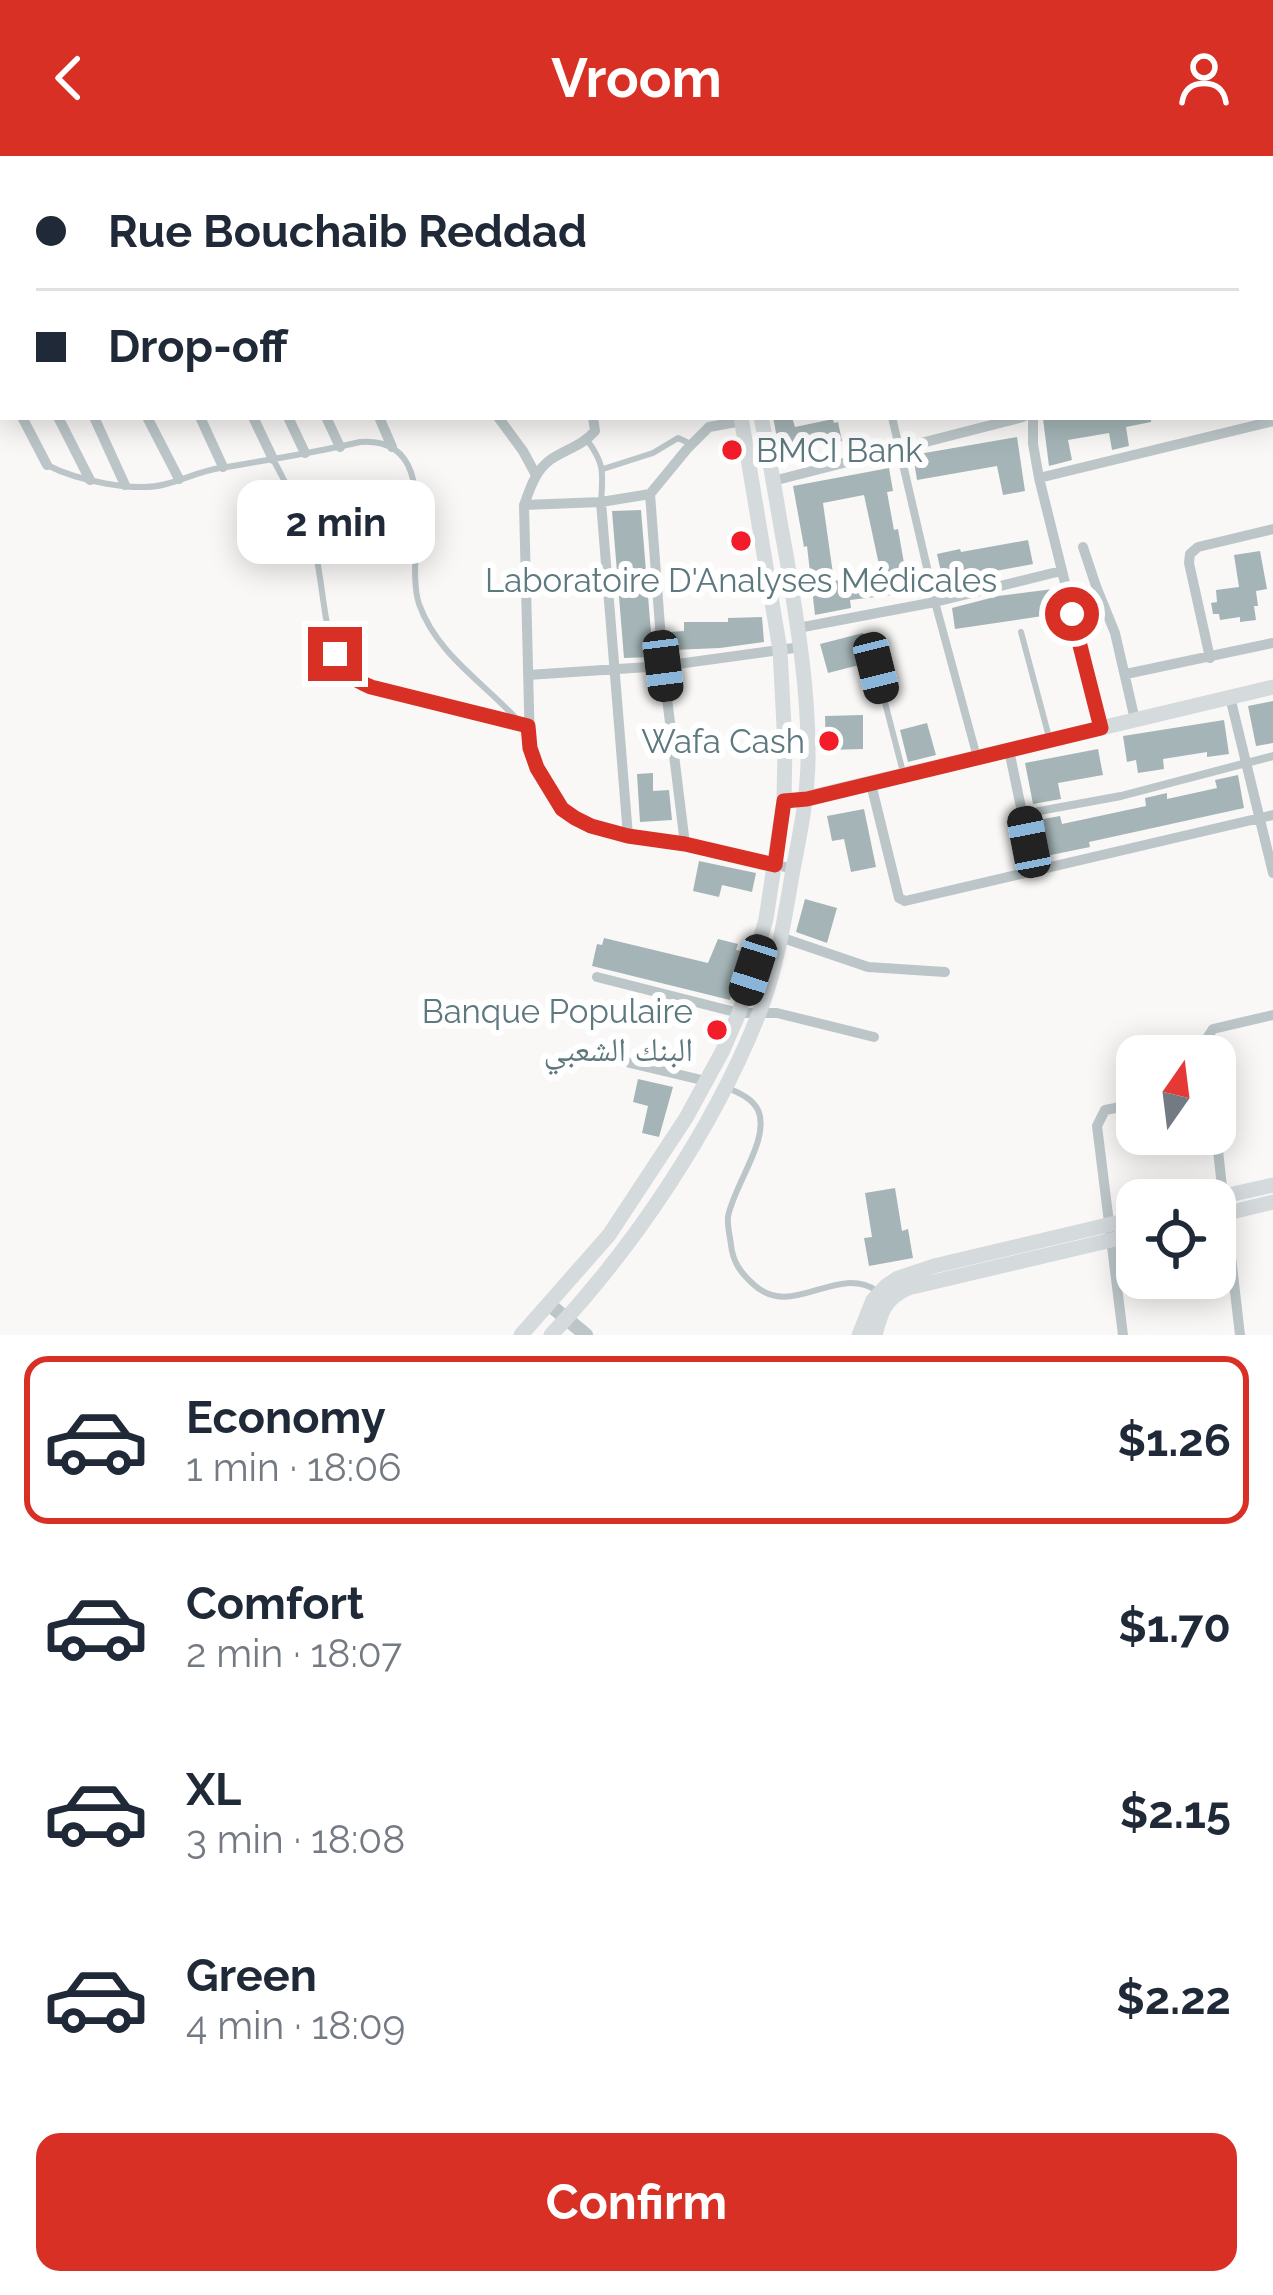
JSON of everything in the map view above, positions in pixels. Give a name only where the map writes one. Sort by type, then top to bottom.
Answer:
[{"type":"main road","points":[[521,1335],[609,1235],[706,1081],[739,1013],[766,919],[786,770],[780,650],[742,420]]},
{"type":"main road","points":[[553,1335],[647,1219],[724,1086],[759,1014],[780,937],[807,799],[808,747],[801,647],[761,420]]},
{"type":"main road","points":[[784,801],[1273,687]]},
{"type":"main road","points":[[1236,1193],[1273,1185]]},
{"type":"main road","points":[[1236,1211],[1273,1202]]},
{"type":"main road","points":[[875,1335],[887,1300],[908,1288],[1116,1229]]},
{"type":"main road","points":[[859,1335],[880,1293],[898,1278],[934,1266],[1116,1232]]},
{"type":"street","points":[[24,420],[47,465]]},
{"type":"street","points":[[60,420],[90,480]]},
{"type":"street","points":[[95,420],[125,485]]},
{"type":"street","points":[[148,420],[178,479]]},
{"type":"street","points":[[201,420],[224,467]]},
{"type":"street","points":[[254,420],[273,459]]},
{"type":"street","points":[[289,420],[305,453]]},
{"type":"street","points":[[327,420],[340,447]]},
{"type":"street","points":[[380,420],[392,447]]},
{"type":"street","points":[[500,420],[536,475]]},
{"type":"street","points":[[593,420],[595,430],[587,440],[548,461],[536,475],[524,506],[525,726],[537,768],[562,809],[591,826],[794,868]]},
{"type":"street","points":[[524,506],[650,494],[709,427],[738,420]]},
{"type":"street","points":[[893,420],[977,758]]},
{"type":"street","points":[[773,481],[1011,420]]},
{"type":"street","points":[[1033,420],[1039,478],[1101,728]]},
{"type":"street","points":[[1039,478],[1247,422],[1273,421]]},
{"type":"street","points":[[650,494],[663,666],[685,844]]},
{"type":"street","points":[[601,502],[628,836]]},
{"type":"street","points":[[1210,658],[1190,554],[1198,547],[1273,529]]},
{"type":"street","points":[[1083,547],[1115,633],[1136,720]]},
{"type":"street","points":[[798,628],[935,602],[1061,571]]},
{"type":"street","points":[[1126,674],[1273,643]]},
{"type":"street","points":[[528,675],[663,666],[801,647]]},
{"type":"street","points":[[1230,697],[1267,817],[1273,873]]},
{"type":"street","points":[[1010,750],[1034,870]]},
{"type":"street","points":[[1023,814],[1121,796],[1273,756]]},
{"type":"street","points":[[871,784],[899,898],[904,902],[1267,817]]},
{"type":"street","points":[[780,937],[868,967],[945,972]]},
{"type":"street","points":[[597,977],[739,1013],[777,1013],[874,1037]]},
{"type":"street","points":[[1209,1035],[1213,1029],[1273,1015]]},
{"type":"street","points":[[629,1063],[706,1081]]},
{"type":"street","points":[[1116,1109],[1106,1111],[1097,1126],[1124,1335]]},
{"type":"street","points":[[1234,1299],[1240,1335]]},
{"type":"street","points":[[550,1305],[586,1335]]},
{"type":"street","points":[[537,1319],[553,1335]]},
{"type":"lane","points":[[603,469],[653,453],[679,438],[691,444]]},
{"type":"lane","points":[[587,440],[601,458],[601,502]]},
{"type":"lane","points":[[47,465],[90,480],[143,487],[340,447],[378,441],[392,447],[414,482],[419,603],[445,650],[525,726]]},
{"type":"lane","points":[[273,459],[302,514],[315,552],[342,670],[371,687],[525,726]]},
{"type":"lane","points":[[1021,632],[1050,741]]},
{"type":"lane","points":[[876,668],[904,776]]},
{"type":"lane","points":[[724,1086],[747,1097],[759,1111],[760,1133],[737,1185],[728,1220],[733,1262],[757,1289],[789,1298],[857,1281],[880,1293]]},
{"type":"building","points":[[774,420],[793,420],[795,427],[838,422],[842,441],[780,454]]},
{"type":"building","points":[[1043,420],[1151,420],[1126,427],[1129,446],[1112,450],[1109,433],[1068,440],[1072,460],[1049,466]]},
{"type":"building","points":[[1017,437],[1025,491],[1003,495],[997,466],[917,480],[913,455]]},
{"type":"building","points":[[889,468],[893,491],[887,492],[894,530],[898,529],[904,563],[913,562],[917,592],[850,600],[851,608],[815,615],[807,546],[793,486]],"holes":[[[864,495],[881,574],[834,581],[823,503]]]},
{"type":"building","points":[[641,510],[653,657],[624,658],[612,511]]},
{"type":"building","points":[[1028,540],[1033,564],[943,581],[937,554]]},
{"type":"building","points":[[1260,551],[1267,589],[1256,591],[1256,620],[1220,620],[1211,603],[1217,602],[1216,590],[1239,587],[1234,555]]},
{"type":"building","points":[[1053,589],[1056,614],[955,629],[952,608]]},
{"type":"building","points":[[762,617],[764,642],[672,650],[670,632],[684,631],[684,622]]},
{"type":"building","points":[[863,633],[871,662],[828,673],[820,644]]},
{"type":"building","points":[[1273,701],[1273,743],[1256,746],[1248,706]]},
{"type":"building","points":[[863,715],[863,749],[826,750],[825,716]]},
{"type":"building","points":[[1224,720],[1229,754],[1207,757],[1207,752],[1163,759],[1164,769],[1138,773],[1136,760],[1127,762],[1123,736]]},
{"type":"building","points":[[927,723],[936,755],[908,762],[900,730]]},
{"type":"building","points":[[1098,749],[1103,775],[1058,783],[1061,799],[1033,804],[1025,763]]},
{"type":"building","points":[[653,773],[653,791],[669,790],[672,820],[640,822],[637,774]]},
{"type":"building","points":[[1238,775],[1244,808],[1046,856],[1038,820],[1060,816],[1062,824],[1146,806],[1145,798],[1167,793],[1167,799],[1217,788],[1215,780]]},
{"type":"building","points":[[864,809],[876,867],[851,872],[844,839],[832,841],[827,816]]},
{"type":"building","points":[[699,861],[756,873],[752,892],[722,885],[719,897],[693,891]]},
{"type":"building","points":[[805,899],[837,908],[827,943],[796,932]]},
{"type":"building","points":[[604,938],[708,963],[718,939],[738,944],[736,950],[742,951],[730,1000],[592,966],[597,944],[602,945]]},
{"type":"building","points":[[638,1079],[673,1087],[659,1137],[642,1133],[648,1106],[633,1102]]},
{"type":"building","points":[[895,1188],[902,1231],[908,1229],[913,1258],[869,1266],[864,1238],[872,1237],[865,1193]]},
{"type":"place","name":"BMCI Bank","points":[[732,450]]},
{"type":"place","name":"Laboratoire D'Analyses Médicales","points":[[741,541]]},
{"type":"place","name":"Wafa Cash","points":[[829,741]]},
{"type":"place","name":"Banque Populaire البنك الشعبي","points":[[717,1030]]},
{"type":"route","points":[[335,654],[350,678],[371,687],[528,726],[537,768],[562,809],[591,826],[775,865],[784,801],[1101,728],[1072,614]]}]
